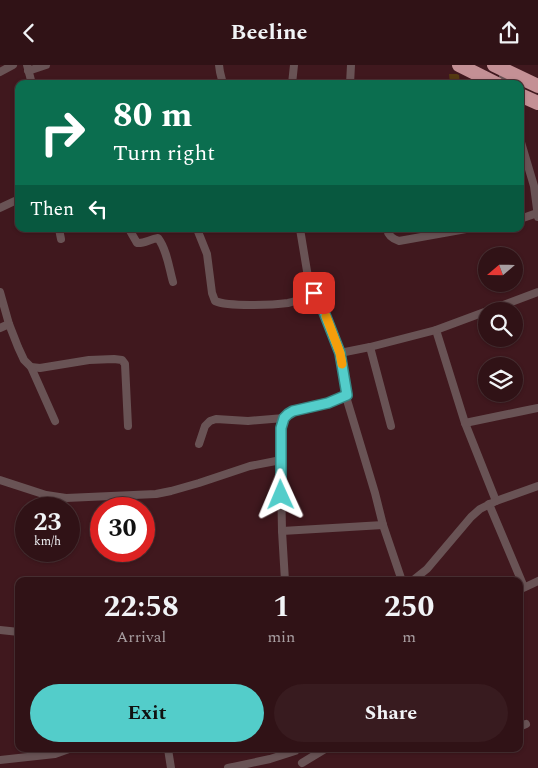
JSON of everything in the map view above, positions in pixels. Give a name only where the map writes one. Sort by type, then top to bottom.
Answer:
[{"type":"highway","points":[[459,65],[490,80]]},
{"type":"highway","points":[[499,66],[538,87]]},
{"type":"highway","points":[[524,97],[538,103]]},
{"type":"street","points":[[0,72],[13,65]]},
{"type":"street","points":[[28,68],[46,65]]},
{"type":"street","points":[[220,65],[222,80]]},
{"type":"street","points":[[292,80],[294,65]]},
{"type":"street","points":[[350,80],[352,65]]},
{"type":"street","points":[[499,66],[503,80]]},
{"type":"street","points":[[524,152],[534,186],[538,215],[524,218]]},
{"type":"street","points":[[0,207],[15,201]]},
{"type":"street","points":[[60,232],[61,239]]},
{"type":"street","points":[[131,232],[137,243],[141,244],[152,239],[158,239],[161,243],[173,282]]},
{"type":"street","points":[[198,232],[208,254],[212,293],[215,301],[228,305],[281,304],[298,300],[314,293]]},
{"type":"street","points":[[300,232],[307,277],[322,307],[340,353],[347,395],[383,525],[401,577]]},
{"type":"street","points":[[388,232],[392,239],[399,241],[449,232]]},
{"type":"street","points":[[0,292],[24,360],[31,367],[55,421]]},
{"type":"street","points":[[340,353],[436,329],[538,292]]},
{"type":"street","points":[[0,329],[10,324]]},
{"type":"street","points":[[436,329],[465,423],[517,577]]},
{"type":"street","points":[[370,347],[391,426]]},
{"type":"street","points":[[31,367],[40,368],[89,360],[122,360],[125,363],[128,426]]},
{"type":"street","points":[[285,577],[281,460],[281,428],[284,418],[293,411],[328,403],[347,395]]},
{"type":"street","points":[[465,423],[538,409]]},
{"type":"street","points":[[199,444],[205,426],[210,421],[216,419],[248,421],[284,418]]},
{"type":"street","points":[[0,480],[55,497],[66,498],[156,494],[187,487],[250,466],[281,460]]},
{"type":"street","points":[[417,577],[427,569],[480,509],[492,502],[538,486]]},
{"type":"street","points":[[282,531],[383,525]]},
{"type":"street","points":[[523,588],[536,582],[538,591]]},
{"type":"street","points":[[0,630],[15,632]]},
{"type":"street","points":[[0,760],[61,752]]},
{"type":"street","points":[[168,752],[171,768]]},
{"type":"street","points":[[228,768],[270,759],[289,752]]},
{"type":"street","points":[[296,752],[303,766],[321,752]]},
{"type":"building","points":[[449,74],[459,75],[460,80],[450,80]]},
{"type":"slow traffic","points":[[326,316],[340,353],[342,364]]},
{"type":"route","points":[[281,495],[281,428],[284,418],[293,411],[328,403],[347,395],[340,353],[322,307],[314,293]]}]
